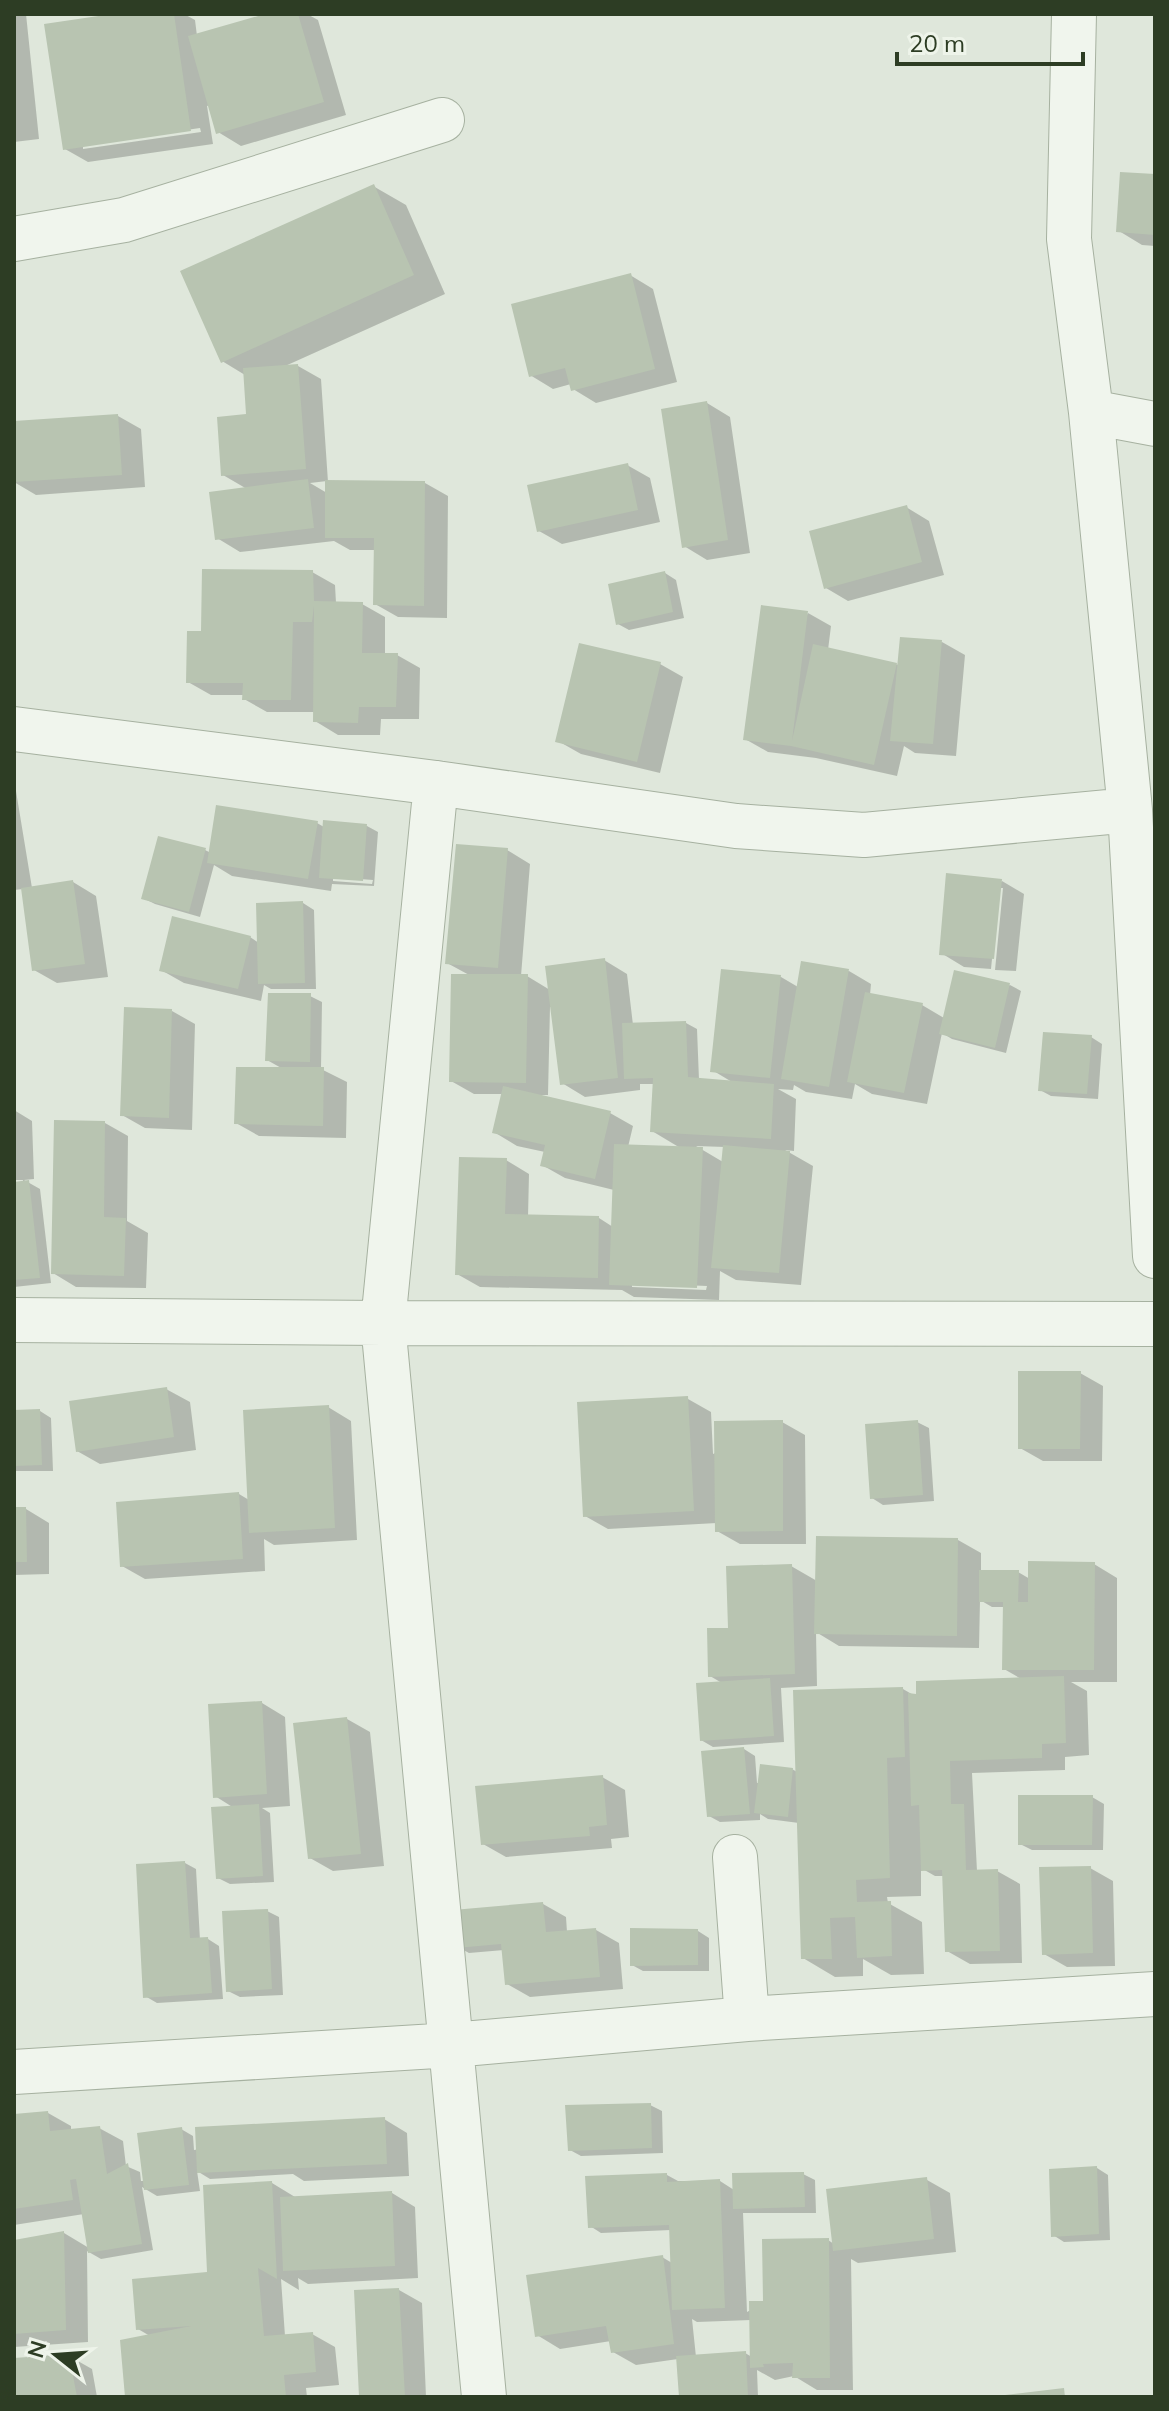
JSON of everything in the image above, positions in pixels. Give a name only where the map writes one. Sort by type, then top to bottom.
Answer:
[{"type":"street","points":[[1074,14],[1069,239],[1091,412],[1130,810],[1155,1256]]},
{"type":"street","points":[[14,239],[124,220],[442,120]]},
{"type":"street","points":[[1091,412],[1155,424]]},
{"type":"street","points":[[14,729],[436,783],[736,826],[864,835],[1130,810]]},
{"type":"street","points":[[436,783],[383,1323],[484,2397]]},
{"type":"street","points":[[14,1320],[1155,1324]]},
{"type":"street","points":[[735,1857],[747,2019]]},
{"type":"street","points":[[14,2072],[452,2045],[747,2019],[1155,1994]]},
{"type":"building","points":[[112,14],[174,14],[191,131],[63,150],[44,24]]},
{"type":"building","points":[[265,14],[298,14],[324,102],[216,134],[188,36]]},
{"type":"building","points":[[1120,172],[1155,174],[1155,235],[1116,232]]},
{"type":"building","points":[[374,184],[414,275],[221,363],[180,271]]},
{"type":"building","points":[[631,273],[655,369],[571,391],[565,368],[529,377],[511,304]]},
{"type":"building","points":[[298,364],[306,469],[221,476],[217,417],[246,414],[243,368]]},
{"type":"building","points":[[707,401],[728,540],[682,548],[661,409]]},
{"type":"building","points":[[118,414],[122,475],[14,482],[14,421]]},
{"type":"building","points":[[628,463],[638,510],[537,532],[527,485]]},
{"type":"building","points":[[308,479],[314,528],[215,540],[209,492]]},
{"type":"building","points":[[325,480],[425,481],[424,606],[373,605],[374,538],[325,538]]},
{"type":"building","points":[[907,505],[922,562],[824,589],[809,531]]},
{"type":"building","points":[[202,569],[313,570],[314,601],[363,602],[362,653],[398,653],[396,707],[359,707],[358,723],[313,722],[314,606],[312,622],[293,622],[291,700],[242,700],[243,683],[186,683],[187,631],[201,631]]},
{"type":"building","points":[[665,571],[673,612],[616,625],[608,584]]},
{"type":"building","points":[[761,605],[808,611],[792,741],[813,644],[897,663],[874,765],[791,746],[743,740]]},
{"type":"building","points":[[900,637],[942,640],[933,744],[890,741]]},
{"type":"building","points":[[579,643],[661,662],[637,762],[555,742]]},
{"type":"building","points":[[216,805],[318,821],[308,879],[207,863]]},
{"type":"building","points":[[323,820],[367,824],[363,881],[319,878]]},
{"type":"building","points":[[158,836],[206,848],[189,912],[141,899]]},
{"type":"building","points":[[456,844],[508,848],[498,968],[445,964]]},
{"type":"building","points":[[946,873],[1002,879],[994,959],[939,955]]},
{"type":"building","points":[[73,880],[85,964],[32,971],[21,888]]},
{"type":"building","points":[[303,901],[305,983],[258,984],[256,903]]},
{"type":"building","points":[[172,916],[251,936],[238,989],[159,971]]},
{"type":"building","points":[[605,958],[618,1078],[560,1085],[545,966]]},
{"type":"building","points":[[801,961],[849,969],[829,1087],[781,1079]]},
{"type":"building","points":[[721,969],[781,975],[770,1078],[710,1072]]},
{"type":"building","points":[[954,970],[1010,983],[995,1048],[939,1034]]},
{"type":"building","points":[[451,974],[528,974],[526,1083],[449,1082]]},
{"type":"building","points":[[865,992],[923,1003],[904,1093],[847,1082]]},
{"type":"building","points":[[268,993],[311,993],[310,1062],[265,1061]]},
{"type":"building","points":[[124,1007],[172,1009],[169,1118],[120,1116]]},
{"type":"building","points":[[686,1021],[688,1077],[774,1084],[771,1139],[650,1132],[653,1078],[624,1079],[622,1023]]},
{"type":"building","points":[[1043,1032],[1092,1035],[1087,1094],[1038,1091]]},
{"type":"building","points":[[236,1067],[324,1067],[323,1126],[234,1124]]},
{"type":"building","points":[[503,1086],[611,1111],[595,1179],[540,1166],[545,1145],[492,1133]]},
{"type":"building","points":[[54,1120],[105,1121],[104,1217],[126,1218],[124,1276],[51,1274]]},
{"type":"building","points":[[614,1144],[703,1147],[697,1288],[609,1285]]},
{"type":"building","points":[[723,1145],[790,1151],[779,1273],[711,1268]]},
{"type":"building","points":[[459,1157],[507,1158],[505,1214],[599,1216],[598,1278],[455,1275]]},
{"type":"building","points":[[29,1180],[40,1278],[14,1280],[14,1182]]},
{"type":"building","points":[[1018,1371],[1081,1371],[1080,1449],[1018,1449]]},
{"type":"building","points":[[167,1387],[174,1437],[76,1452],[69,1401]]},
{"type":"building","points":[[688,1396],[694,1511],[583,1517],[577,1402]]},
{"type":"building","points":[[329,1405],[335,1528],[249,1533],[243,1410]]},
{"type":"building","points":[[40,1409],[42,1465],[14,1466],[14,1410]]},
{"type":"building","points":[[783,1420],[783,1531],[715,1532],[714,1421]]},
{"type":"building","points":[[918,1420],[923,1495],[870,1499],[865,1424]]},
{"type":"building","points":[[239,1492],[243,1559],[120,1567],[116,1502]]},
{"type":"building","points":[[14,1507],[26,1507],[27,1562],[14,1562]]},
{"type":"building","points":[[816,1536],[958,1538],[957,1636],[814,1634]]},
{"type":"building","points":[[1028,1561],[1095,1562],[1094,1670],[1002,1670],[1003,1602],[979,1602],[979,1570],[1019,1570],[1018,1602],[1028,1602]]},
{"type":"building","points":[[792,1564],[795,1674],[708,1677],[707,1628],[728,1628],[726,1566]]},
{"type":"building","points":[[1064,1676],[1066,1743],[1042,1744],[1042,1758],[950,1761],[951,1804],[964,1804],[966,1870],[998,1869],[1000,1951],[945,1952],[942,1870],[921,1871],[919,1805],[911,1806],[908,1693],[916,1694],[916,1681]]},
{"type":"building","points":[[770,1678],[774,1736],[700,1741],[696,1683]]},
{"type":"building","points":[[903,1687],[905,1757],[887,1758],[890,1878],[856,1880],[857,1902],[891,1901],[892,1956],[857,1958],[855,1917],[830,1918],[832,1959],[801,1959],[793,1690]]},
{"type":"building","points":[[262,1701],[267,1794],[213,1798],[208,1704]]},
{"type":"building","points":[[347,1717],[361,1854],[308,1859],[293,1723]]},
{"type":"building","points":[[744,1747],[750,1814],[707,1817],[701,1751]]},
{"type":"building","points":[[760,1764],[793,1768],[788,1817],[754,1813]]},
{"type":"building","points":[[603,1775],[607,1825],[589,1827],[590,1836],[481,1845],[475,1786]]},
{"type":"building","points":[[1018,1795],[1093,1795],[1092,1845],[1018,1845]]},
{"type":"building","points":[[259,1804],[263,1876],[216,1879],[211,1807]]},
{"type":"building","points":[[185,1861],[190,1938],[208,1937],[212,1993],[143,1998],[136,1864]]},
{"type":"building","points":[[1091,1866],[1093,1953],[1042,1955],[1039,1867]]},
{"type":"building","points":[[543,1902],[546,1932],[596,1928],[600,1977],[505,1985],[501,1944],[456,1948],[453,1910]]},
{"type":"building","points":[[268,1909],[272,1989],[226,1992],[222,1911]]},
{"type":"building","points":[[630,1928],[698,1929],[698,1965],[630,1966]]},
{"type":"building","points":[[651,2103],[652,2148],[568,2151],[565,2105]]},
{"type":"building","points":[[48,2111],[50,2131],[100,2126],[107,2174],[128,2163],[142,2244],[88,2253],[76,2179],[70,2180],[73,2200],[14,2209],[14,2114]]},
{"type":"building","points":[[385,2117],[387,2164],[197,2173],[195,2127]]},
{"type":"building","points":[[182,2127],[189,2185],[144,2190],[137,2133]]},
{"type":"building","points":[[1097,2166],[1099,2234],[1051,2237],[1049,2169]]},
{"type":"building","points":[[804,2172],[805,2207],[733,2209],[732,2173]]},
{"type":"building","points":[[667,2173],[667,2182],[720,2179],[725,2308],[672,2310],[669,2225],[588,2228],[585,2176]]},
{"type":"building","points":[[927,2177],[934,2239],[833,2251],[826,2189]]},
{"type":"building","points":[[272,2181],[277,2279],[258,2268],[264,2336],[313,2332],[316,2372],[284,2375],[286,2397],[125,2397],[120,2340],[191,2326],[136,2330],[132,2279],[207,2272],[203,2185]]},
{"type":"building","points":[[392,2191],[395,2266],[283,2271],[280,2197]]},
{"type":"building","points":[[64,2231],[66,2330],[14,2334],[14,2240]]},
{"type":"building","points":[[829,2238],[830,2378],[792,2378],[793,2363],[763,2364],[764,2367],[750,2368],[749,2301],[763,2301],[762,2239]]},
{"type":"building","points":[[663,2255],[674,2344],[611,2353],[606,2326],[535,2337],[526,2275]]},
{"type":"building","points":[[399,2288],[405,2397],[359,2397],[354,2290]]},
{"type":"building","points":[[746,2351],[748,2397],[679,2397],[676,2356]]},
{"type":"building","points":[[69,2354],[77,2397],[14,2397],[14,2358]]},
{"type":"building","points":[[1064,2388],[1065,2397],[1005,2397],[1005,2395]]}]
